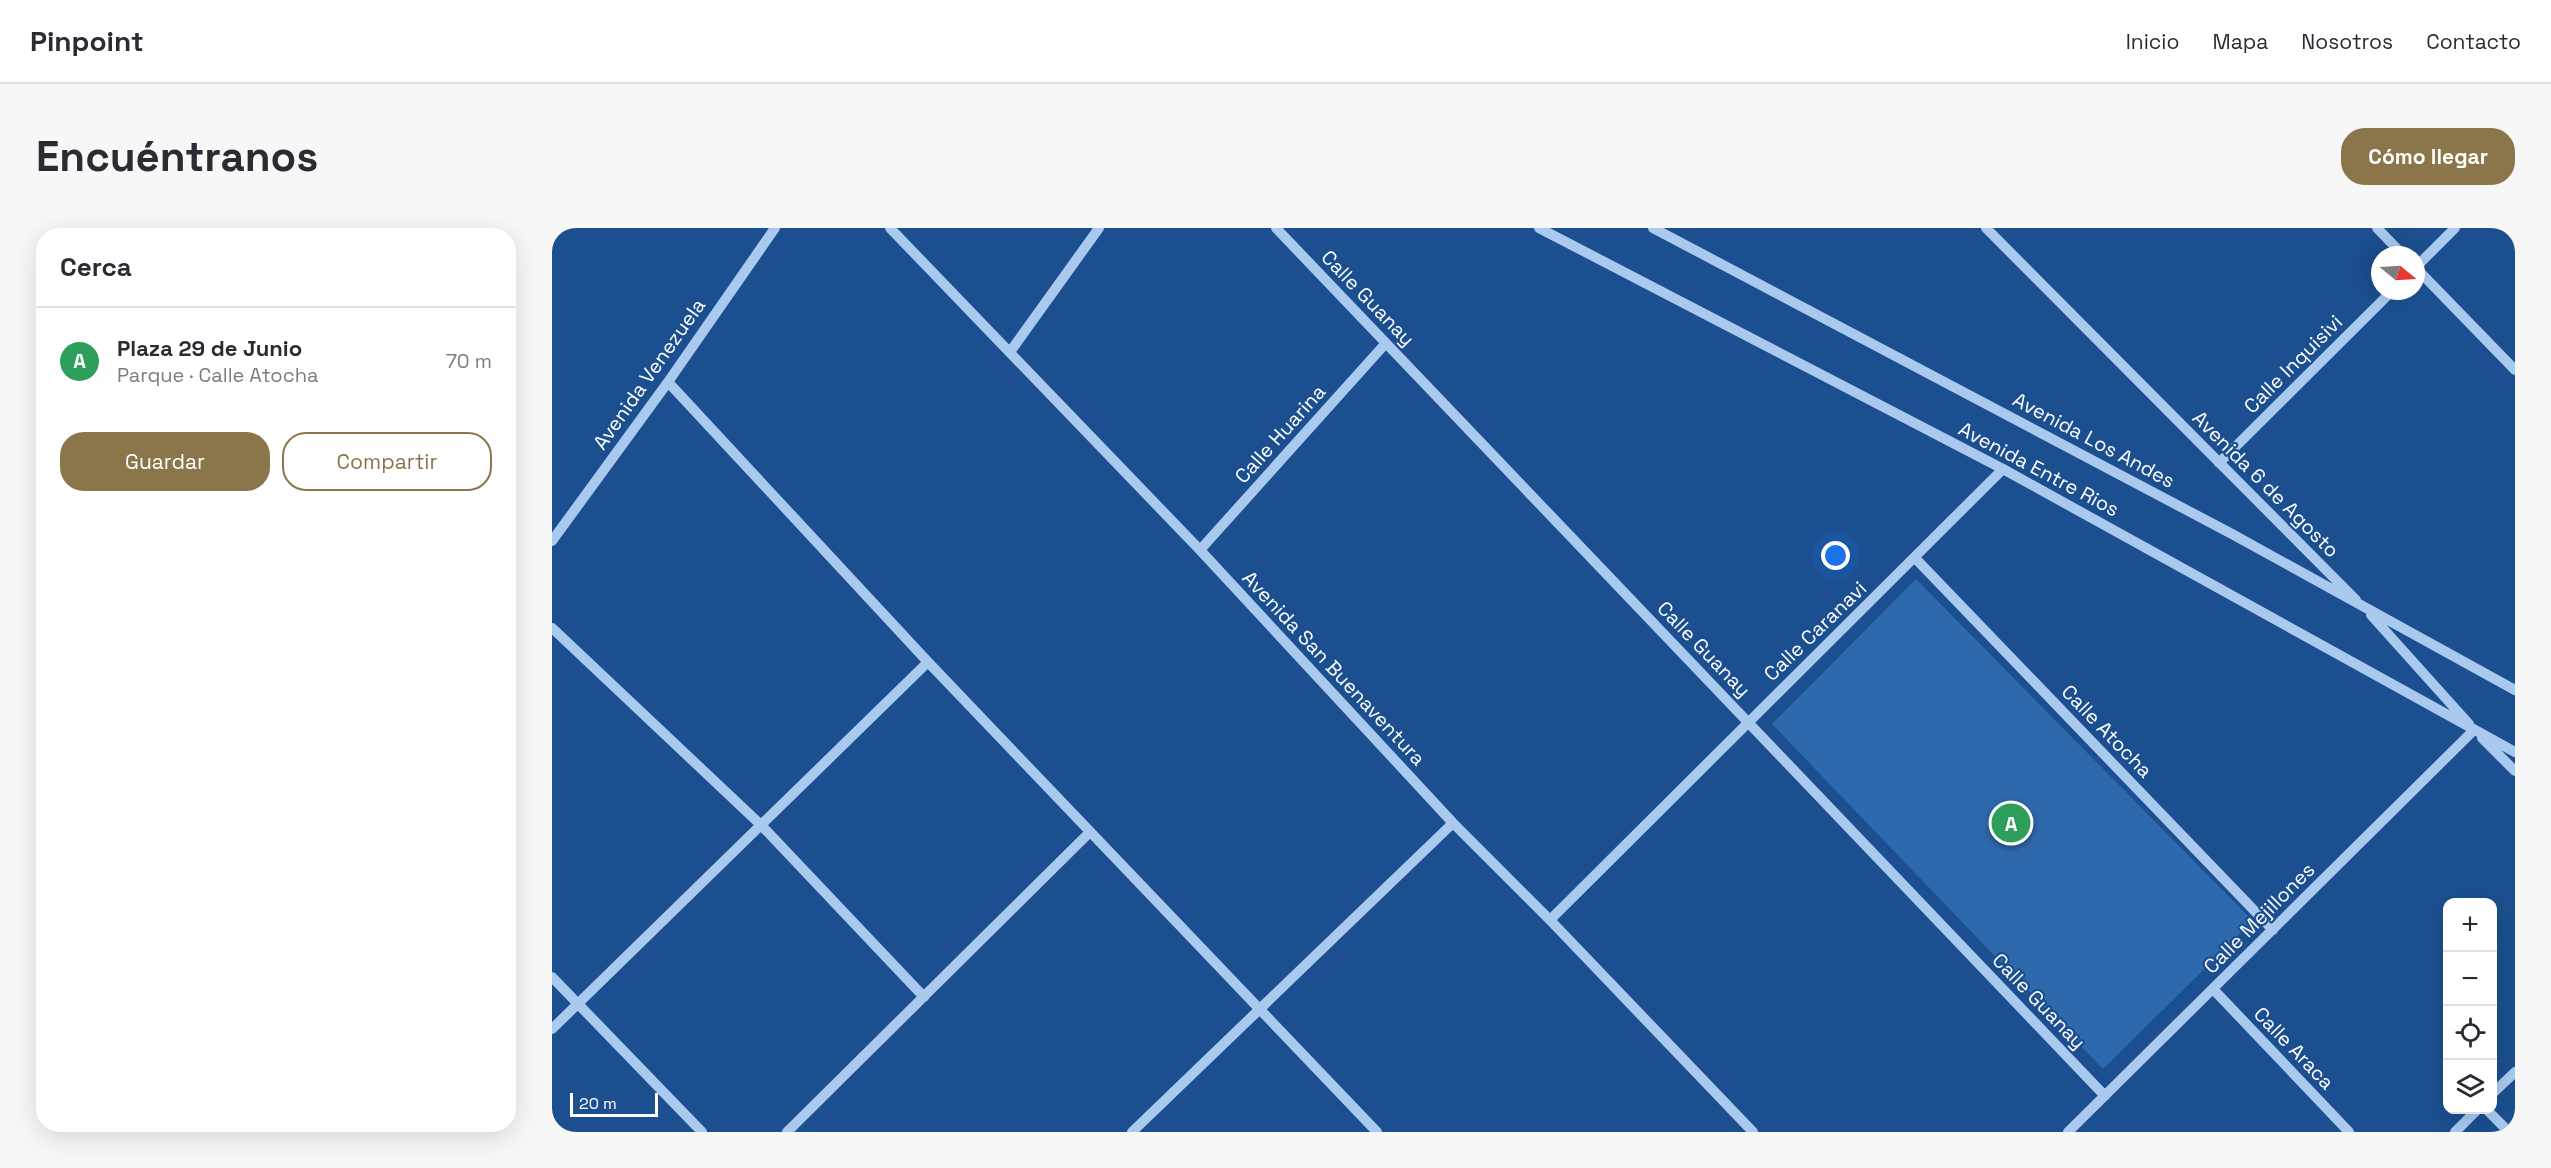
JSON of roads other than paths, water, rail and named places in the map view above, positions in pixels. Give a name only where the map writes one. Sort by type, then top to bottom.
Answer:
[{"type":"street","name":"Avenida Venezuela","points":[[552,541],[668,382],[775,228]]},
{"type":"street","name":"Avenida San Buenaventura","points":[[890,228],[1200,550],[1453,823],[1550,920],[1753,1132]]},
{"type":"street","points":[[1010,352],[1099,228]]},
{"type":"street","name":"Calle Guanay","points":[[1276,228],[2105,1096]]},
{"type":"street","name":"Avenida Entre Rios","points":[[1539,228],[2003,469],[2515,752]]},
{"type":"street","name":"Avenida Los Andes","points":[[1653,228],[2232,534],[2515,690]]},
{"type":"street","name":"Avenida 6 de Agosto","points":[[1986,228],[2366,609],[2474,730],[2515,771]]},
{"type":"street","points":[[2377,228],[2394,246]]},
{"type":"street","points":[[2425,259],[2455,228]]},
{"type":"street","points":[[2425,277],[2515,370]]},
{"type":"street","name":"Calle Inquisivi","points":[[2219,463],[2383,300]]},
{"type":"street","name":"Calle Huarina","points":[[1200,550],[1386,343]]},
{"type":"street","points":[[668,382],[928,662],[1377,1132]]},
{"type":"street","name":"Calle Caranavi","points":[[1550,920],[2003,469]]},
{"type":"street","name":"Calle Atocha","points":[[1915,558],[2273,930]]},
{"type":"street","points":[[552,628],[761,825],[924,997]]},
{"type":"street","points":[[552,1029],[928,662]]},
{"type":"street","name":"Calle Mejillones","points":[[2068,1132],[2474,730]]},
{"type":"street","points":[[1132,1132],[1453,823]]},
{"type":"street","points":[[787,1132],[1090,832]]},
{"type":"street","points":[[552,977],[702,1132]]},
{"type":"street","name":"Calle Araca","points":[[2213,989],[2349,1132]]},
{"type":"street","points":[[2497,1090],[2515,1072]]},
{"type":"street","points":[[2455,1132],[2473,1114]]},
{"type":"street","points":[[2491,1114],[2509,1132]]},
{"type":"place","name":"Plaza 29 de Junio","points":[[2011,823]]}]
